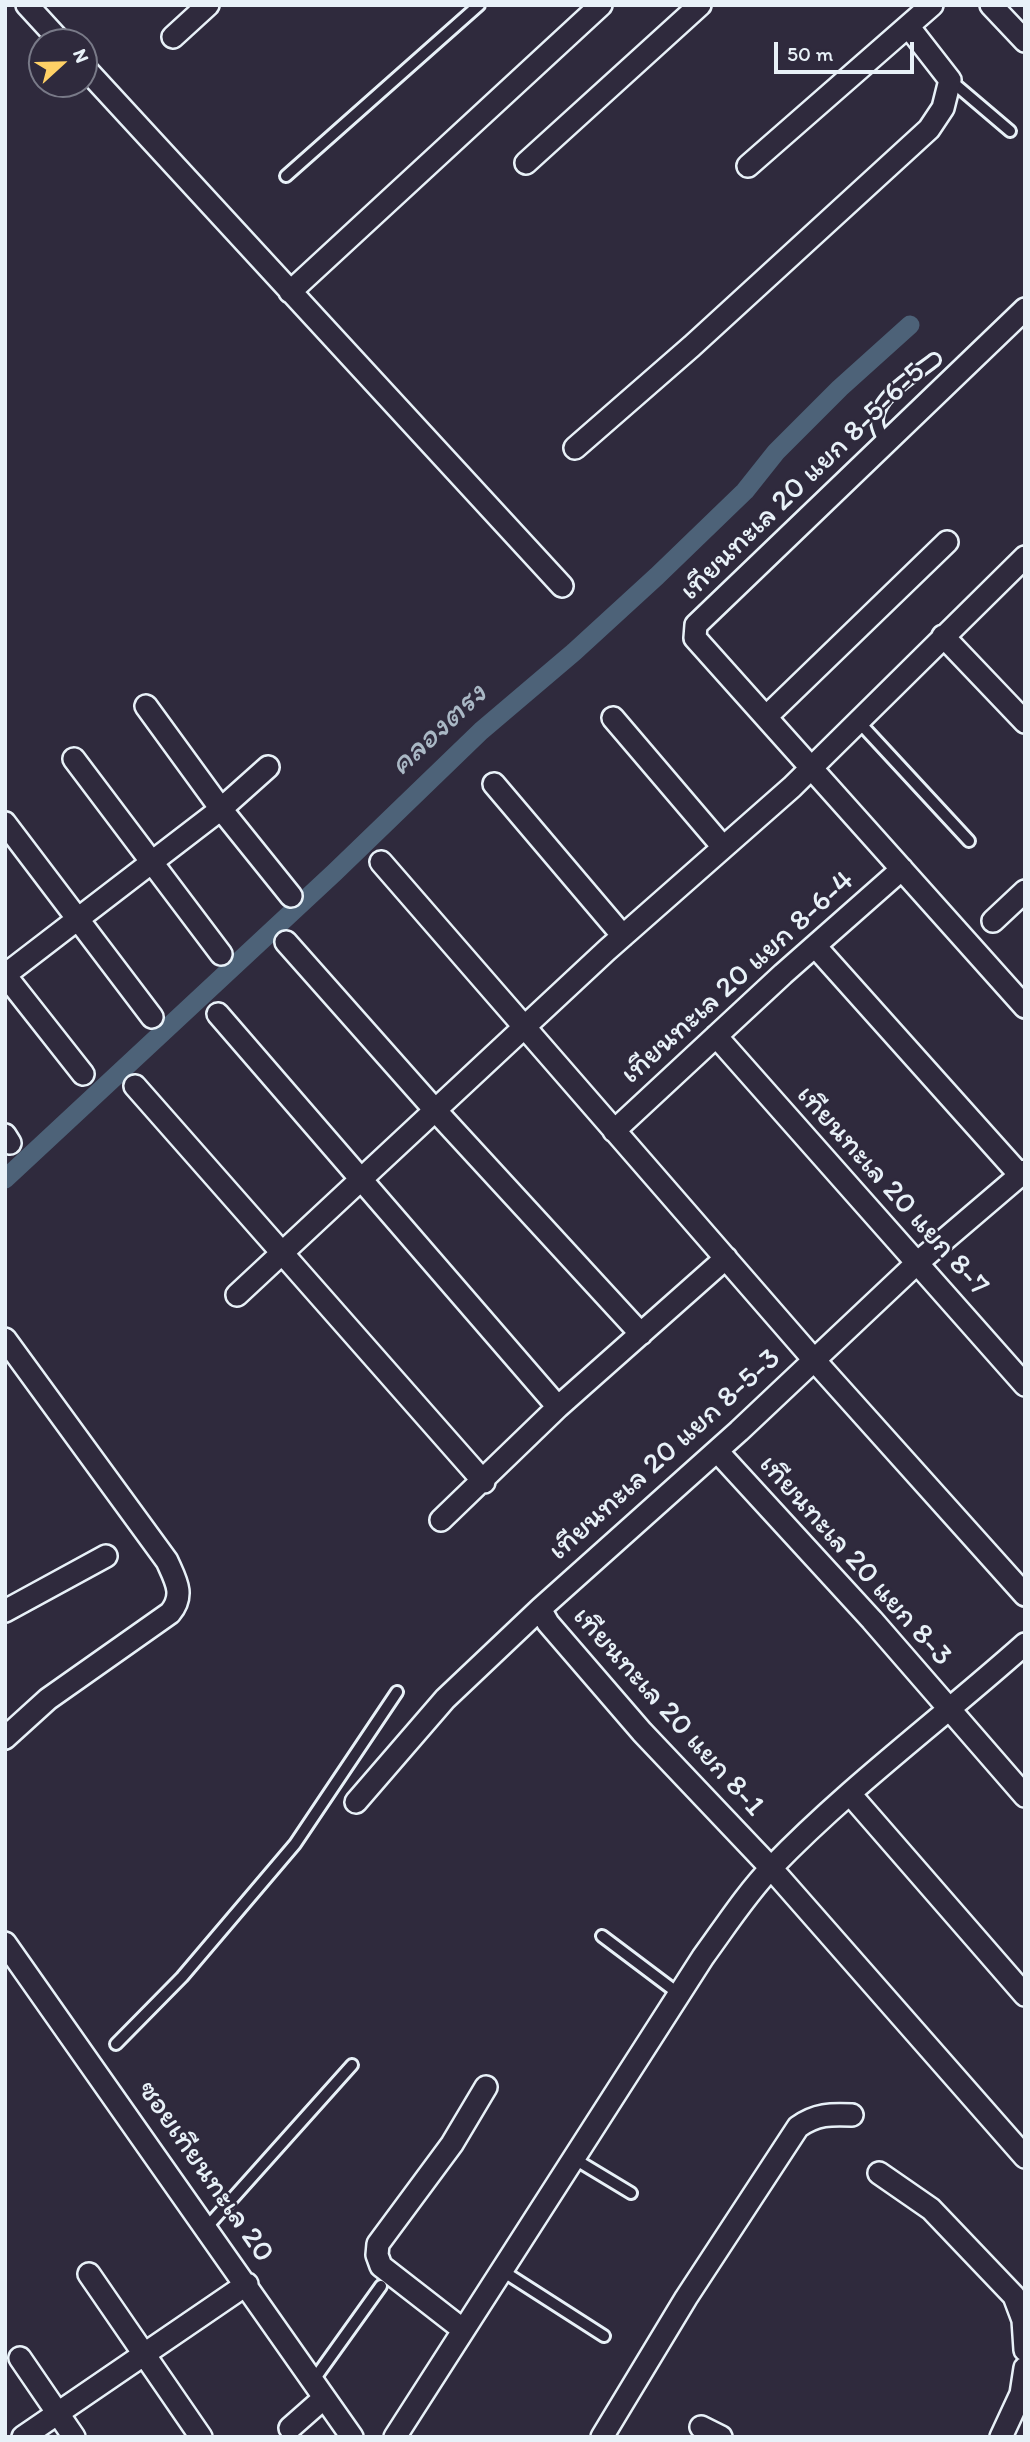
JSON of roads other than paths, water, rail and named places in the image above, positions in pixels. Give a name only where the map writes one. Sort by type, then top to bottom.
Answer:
[{"type":"street","points":[[27,5],[48,28]]},
{"type":"street","points":[[173,37],[208,5]]},
{"type":"street","points":[[290,292],[601,5]]},
{"type":"street","points":[[526,163],[700,5]]},
{"type":"street","points":[[991,5],[1025,41]]},
{"type":"street","points":[[575,448],[915,142],[943,108],[950,80],[920,12],[748,166]]},
{"type":"street","points":[[98,82],[562,586]]},
{"type":"street","name":"เทียนทะเล 20 แยก 8-5-6-5","points":[[1025,309],[696,625],[695,638],[1025,1007]]},
{"type":"street","points":[[766,717],[947,542]]},
{"type":"street","points":[[237,1295],[623,936],[812,767],[1025,557]]},
{"type":"street","points":[[943,636],[1025,722]]},
{"type":"street","points":[[146,706],[221,809],[291,896]]},
{"type":"street","points":[[613,718],[723,847]]},
{"type":"street","points":[[74,759],[221,954]]},
{"type":"street","points":[[83,1074],[5,975],[221,809],[268,767]]},
{"type":"street","points":[[494,783],[623,936]]},
{"type":"street","points":[[5,823],[152,1017]]},
{"type":"street","points":[[381,862],[815,1361],[1025,1595]]},
{"type":"street","name":"เทียนทะเล 20 แยก 8-6-4","points":[[614,1131],[902,869]]},
{"type":"street","points":[[993,921],[1025,891]]},
{"type":"street","points":[[286,942],[435,1110],[641,1334]]},
{"type":"street","points":[[815,946],[1022,1173]]},
{"type":"street","points":[[218,1014],[558,1407]]},
{"type":"street","name":"เทียนทะเล 20 แยก 8-7","points":[[716,1036],[1025,1385]]},
{"type":"street","points":[[135,1086],[484,1482]]},
{"type":"street","name":"เทียนทะเล 20 แยก 8-5-3","points":[[554,1593],[717,1451],[916,1264],[1022,1173]]},
{"type":"street","points":[[441,1520],[484,1482],[558,1407],[726,1258]]},
{"type":"street","points":[[5,1339],[167,1561],[180,1594],[178,1603],[170,1613],[48,1699],[5,1738]]},
{"type":"street","name":"เทียนทะเล 20 แยก 8-3","points":[[717,1451],[872,1620],[949,1712],[1025,1796]]},
{"type":"street","points":[[5,1611],[106,1556]]},
{"type":"street","name":"เทียนทะเล 20 แยก 8-1","points":[[554,1593],[540,1609],[548,1623],[642,1732],[771,1868],[1025,2157]]},
{"type":"street","points":[[356,1802],[445,1699],[540,1609]]},
{"type":"street","points":[[395,2437],[703,1957],[771,1868],[850,1794],[949,1712],[1025,1644]]},
{"type":"street","points":[[850,1794],[1025,1995]]},
{"type":"street","name":"ซอยเทียนทะเล 20","points":[[5,1943],[97,2063],[206,2227],[352,2437]]},
{"type":"street","points":[[462,2329],[381,2266],[377,2255],[378,2244],[459,2133],[486,2087]]},
{"type":"street","points":[[602,2437],[686,2298],[798,2127],[810,2118],[827,2114],[852,2115]]},
{"type":"street","points":[[880,2173],[931,2209],[1014,2296],[1023,2320],[1025,2350]]},
{"type":"street","points":[[89,2274],[201,2437]]},
{"type":"street","points":[[23,2437],[247,2284]]},
{"type":"street","points":[[20,2358],[74,2437]]},
{"type":"street","points":[[1001,2437],[1021,2394],[1025,2368]]},
{"type":"street","points":[[290,2428],[318,2390]]},
{"type":"street","points":[[701,2427],[721,2437]]},
{"type":"lane","points":[[286,176],[479,5]]},
{"type":"lane","points":[[950,80],[1010,131]]},
{"type":"lane","points":[[885,443],[877,420],[879,410],[885,401],[934,360]]},
{"type":"lane","points":[[858,721],[969,841]]},
{"type":"lane","points":[[116,2044],[181,1977],[295,1844],[397,1692]]},
{"type":"lane","points":[[602,1936],[679,1994]]},
{"type":"lane","points":[[206,2227],[352,2065]]},
{"type":"lane","points":[[573,2158],[631,2193]]},
{"type":"lane","points":[[501,2270],[604,2336]]},
{"type":"lane","points":[[318,2390],[381,2286]]},
{"type":"waterway","name":"คลองตรง","points":[[5,1179],[335,872],[481,731],[574,652],[657,576],[745,491],[776,452],[840,388],[910,325]]}]
